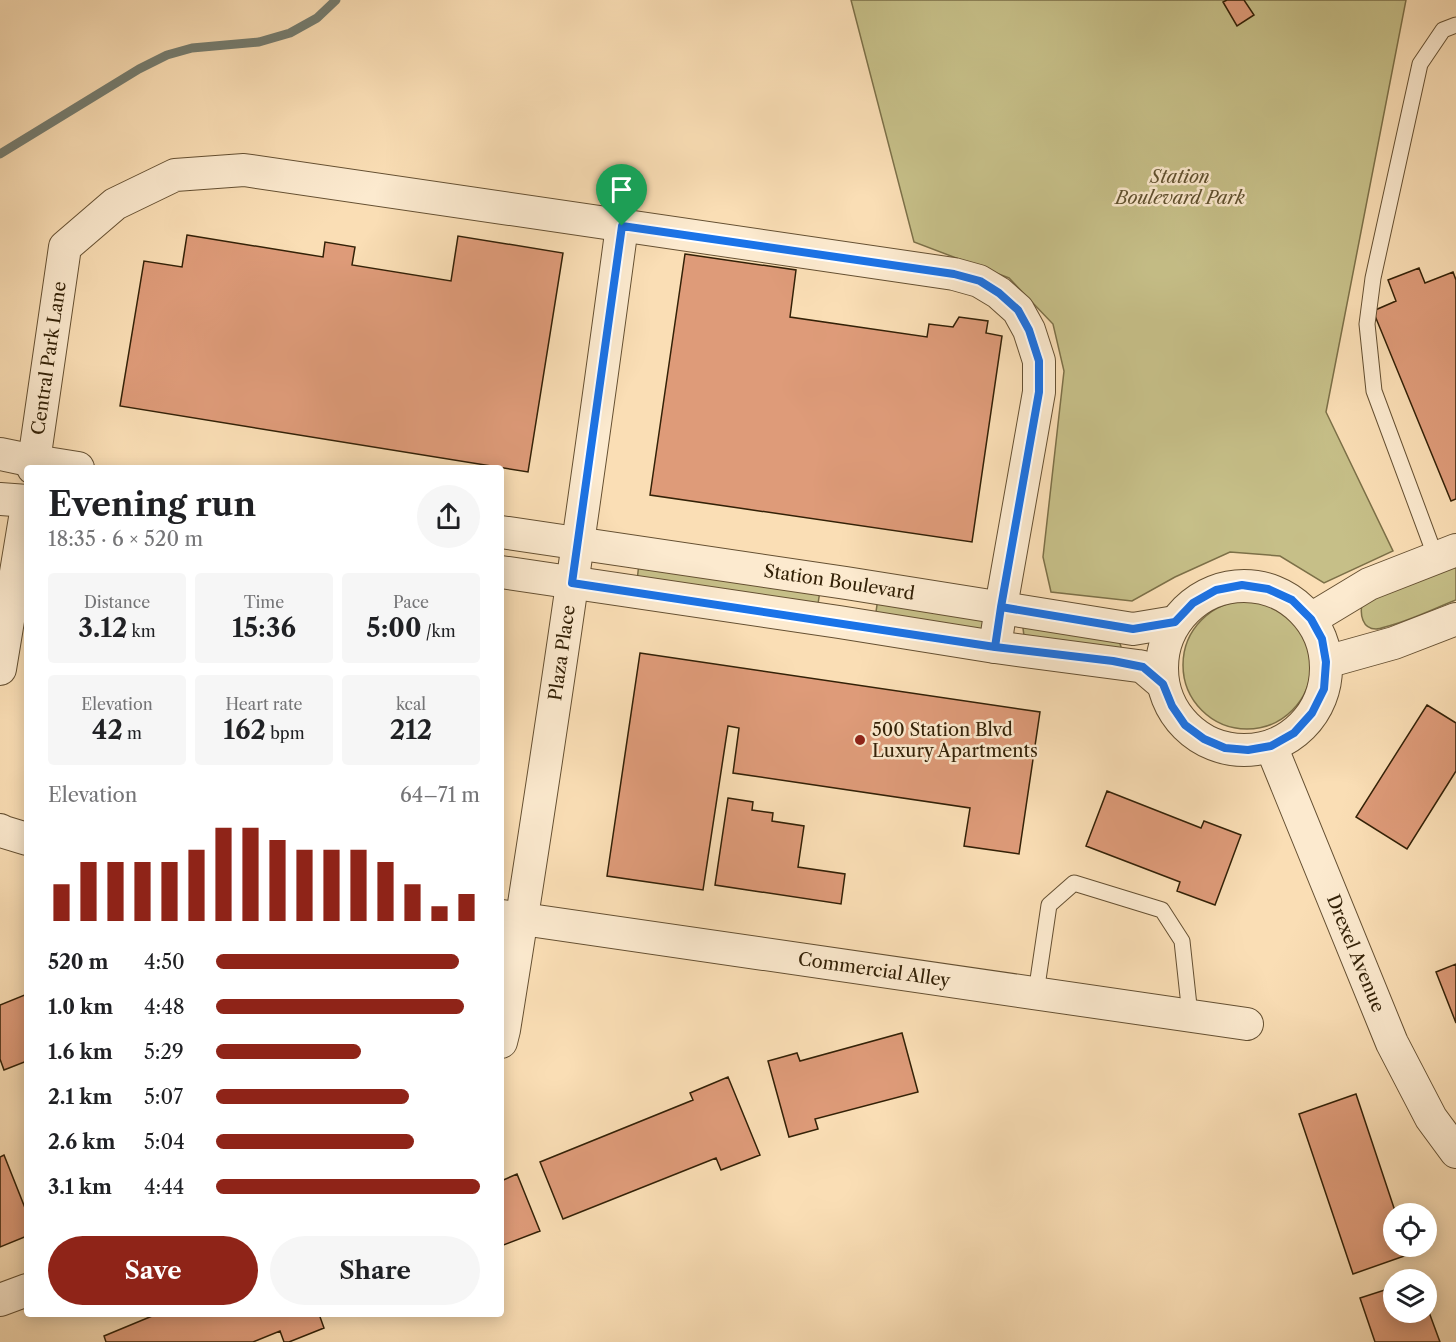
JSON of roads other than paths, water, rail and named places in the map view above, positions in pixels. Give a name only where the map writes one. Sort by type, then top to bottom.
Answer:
[{"type":"street","name":"Central Park Lane","points":[[33,465],[65,248],[114,204],[175,175],[244,170],[622,226]]},
{"type":"street","points":[[622,226],[954,274],[980,281],[999,293],[1018,310],[1029,330],[1039,361],[1039,392],[995,647]]},
{"type":"street","name":"Plaza Place","points":[[504,1030],[512,918],[572,583],[622,226]]},
{"type":"street","points":[[0,454],[33,465]]},
{"type":"street","points":[[0,499],[24,501]]},
{"type":"street","points":[[0,669],[24,524]]},
{"type":"street","name":"Station Boulevard","points":[[504,532],[846,583],[1133,629],[1175,622]]},
{"type":"street","points":[[1311,619],[1370,585],[1446,554]]},
{"type":"street","points":[[504,573],[995,647],[1113,661],[1143,667],[1163,684]]},
{"type":"street","points":[[838,622],[846,583]]},
{"type":"street","points":[[1242,585],[1268,589],[1292,600],[1311,619],[1322,639],[1326,662],[1324,689],[1312,713],[1294,733],[1271,746],[1248,750],[1225,748],[1204,739],[1185,725],[1172,706],[1163,684],[1162,663],[1166,642],[1175,622],[1193,603],[1216,590],[1242,585]]},
{"type":"street","points":[[1326,662],[1394,643],[1456,619]]},
{"type":"street","name":"Drexel Avenue","points":[[1271,746],[1392,1043],[1431,1118],[1456,1152]]},
{"type":"street","points":[[0,830],[24,838]]},
{"type":"street","name":"Commercial Alley","points":[[512,918],[1248,1024]]},
{"type":"street","points":[[0,1300],[24,1291]]},
{"type":"lane","points":[[1446,554],[1374,391],[1367,324],[1373,278],[1420,64],[1443,30],[1456,25]]},
{"type":"lane","points":[[1036,993],[1049,905],[1074,883],[1162,910],[1182,941],[1190,1016]]},
{"type":"waterway","points":[[0,154],[139,69],[167,55],[192,48],[259,42],[290,33],[317,18],[336,0]]},
{"type":"place","name":"500 Station Blvd Luxury Apartments","points":[[860,740]]},
{"type":"park label","name":"Station Boulevard Park","points":[[1180,187]]}]
